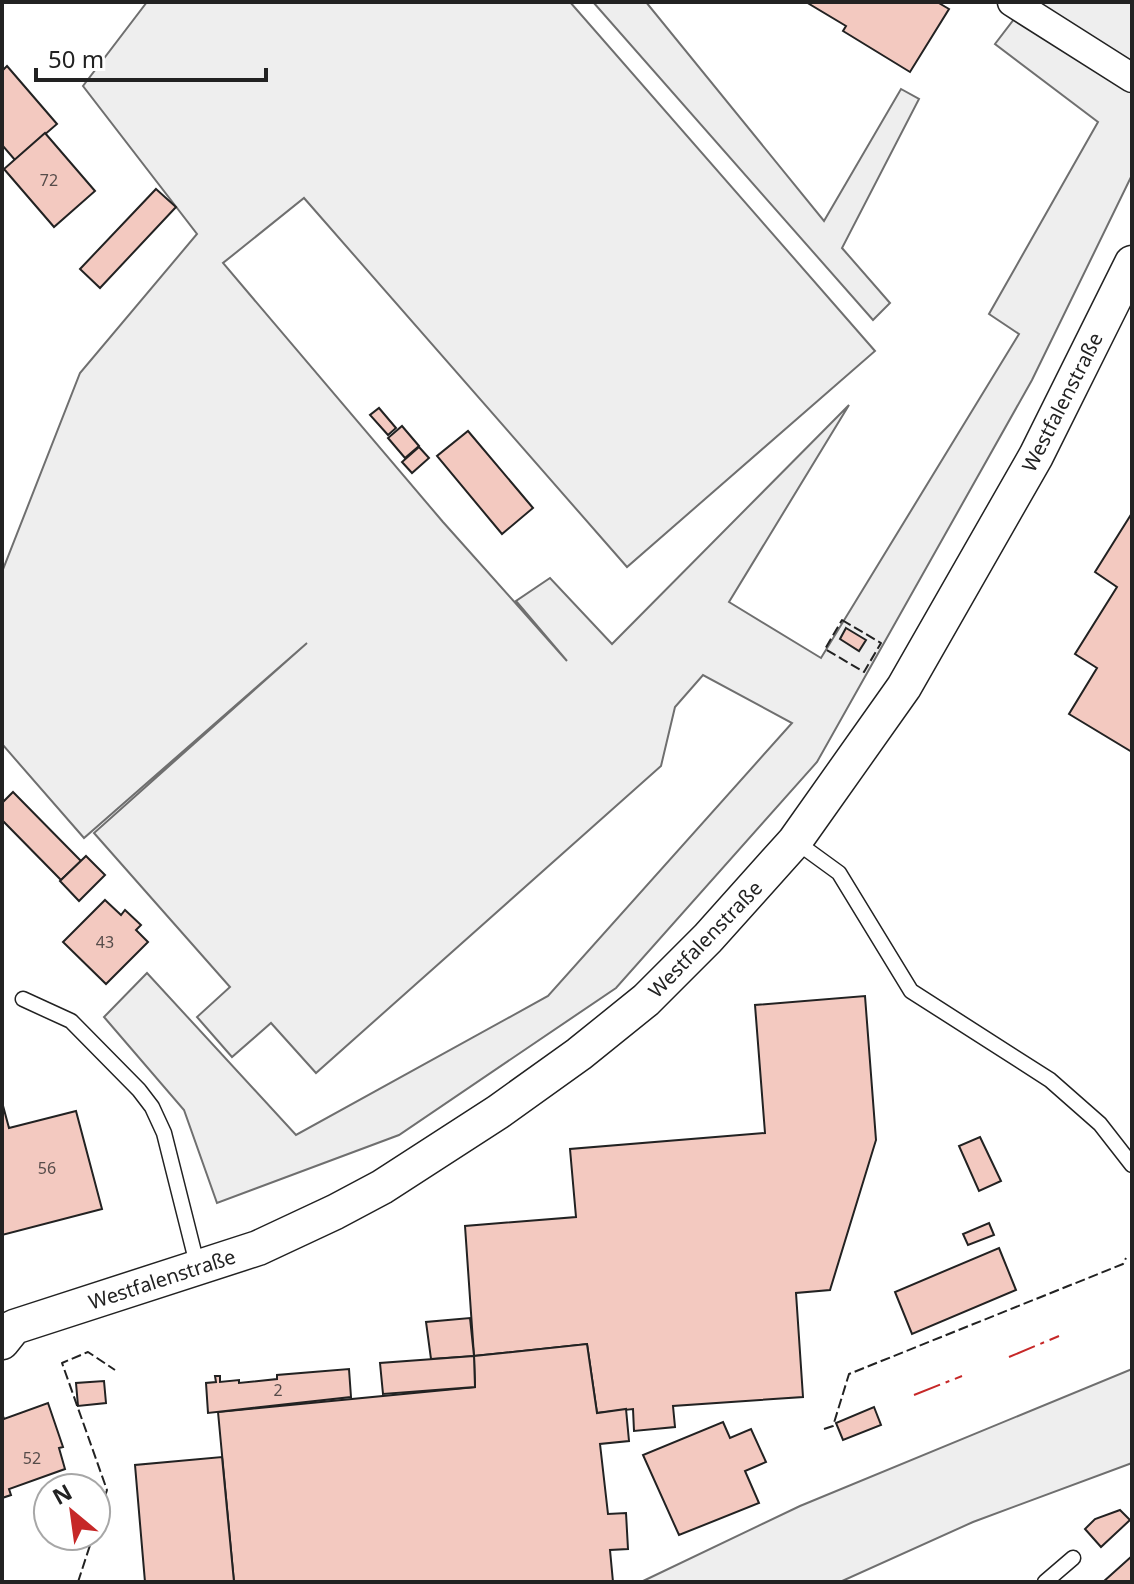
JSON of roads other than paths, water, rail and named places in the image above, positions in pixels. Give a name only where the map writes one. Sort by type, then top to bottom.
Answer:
[{"type":"street","points":[[1012,2],[1132,78]]},
{"type":"street","name":"Westfalenstraße","points":[[6,1329],[258,1248],[335,1212],[382,1187],[498,1112],[579,1054],[646,1000],[708,938],[795,841],[870,737],[926,648],[1036,456],[1132,263]]},
{"type":"lane","points":[[795,841],[839,873],[911,991],[1050,1080],[1100,1124],[1132,1165]]},
{"type":"lane","points":[[23,999],[71,1021],[152,1107],[164,1133],[198,1268]]},
{"type":"lane","points":[[1045,1582],[1073,1558]]}]
